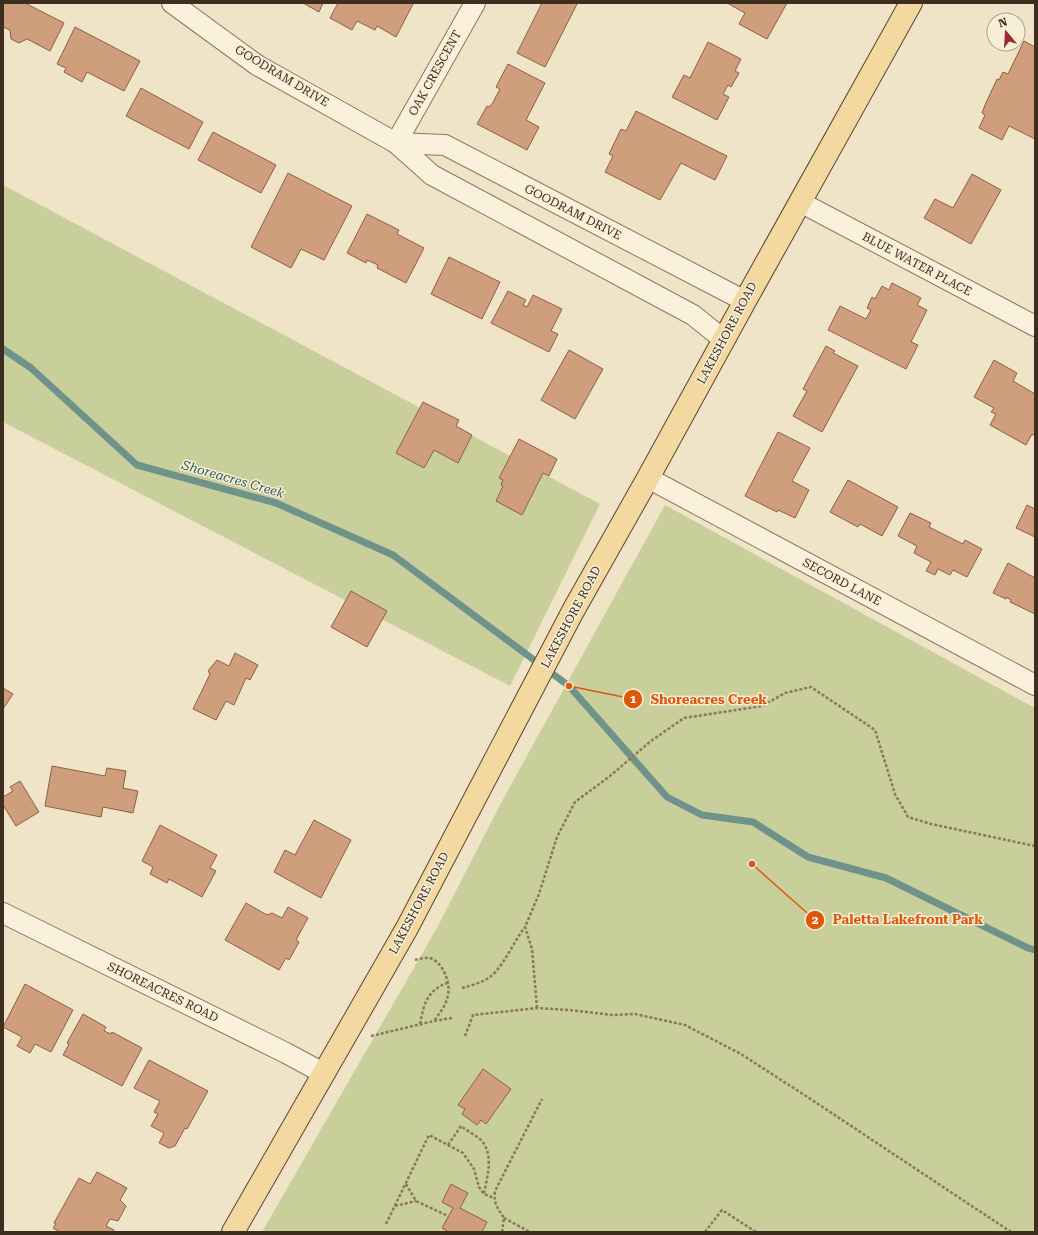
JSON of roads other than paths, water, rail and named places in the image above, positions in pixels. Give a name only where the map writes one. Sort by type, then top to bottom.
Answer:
[{"type":"main road","name":"LAKESHORE ROAD","points":[[233,1232],[392,953],[573,611],[911,3]]},
{"type":"street","name":"GOODRAM DRIVE","points":[[172,3],[257,64],[396,143],[432,175],[693,315],[724,340]]},
{"type":"street","name":"OAK CRESCENT","points":[[396,143],[475,3]]},
{"type":"street","name":"GOODRAM DRIVE","points":[[396,143],[445,146],[745,301]]},
{"type":"street","name":"BLUE WATER PLACE","points":[[800,202],[1035,326]]},
{"type":"street","name":"SECORD LANE","points":[[648,478],[1035,686]]},
{"type":"street","name":"SHOREACRES ROAD","points":[[3,913],[286,1053],[323,1073]]},
{"type":"waterway","name":"Shoreacres Creek","points":[[3,349],[31,368],[137,465],[276,503],[393,555],[569,686],[667,797],[702,815],[753,822],[808,857],[886,878],[1028,948],[1035,950]]},
{"type":"place","name":"Shoreacres Creek","points":[[569,686]]},
{"type":"place","name":"Paletta Lakefront Park","points":[[752,864]]}]
